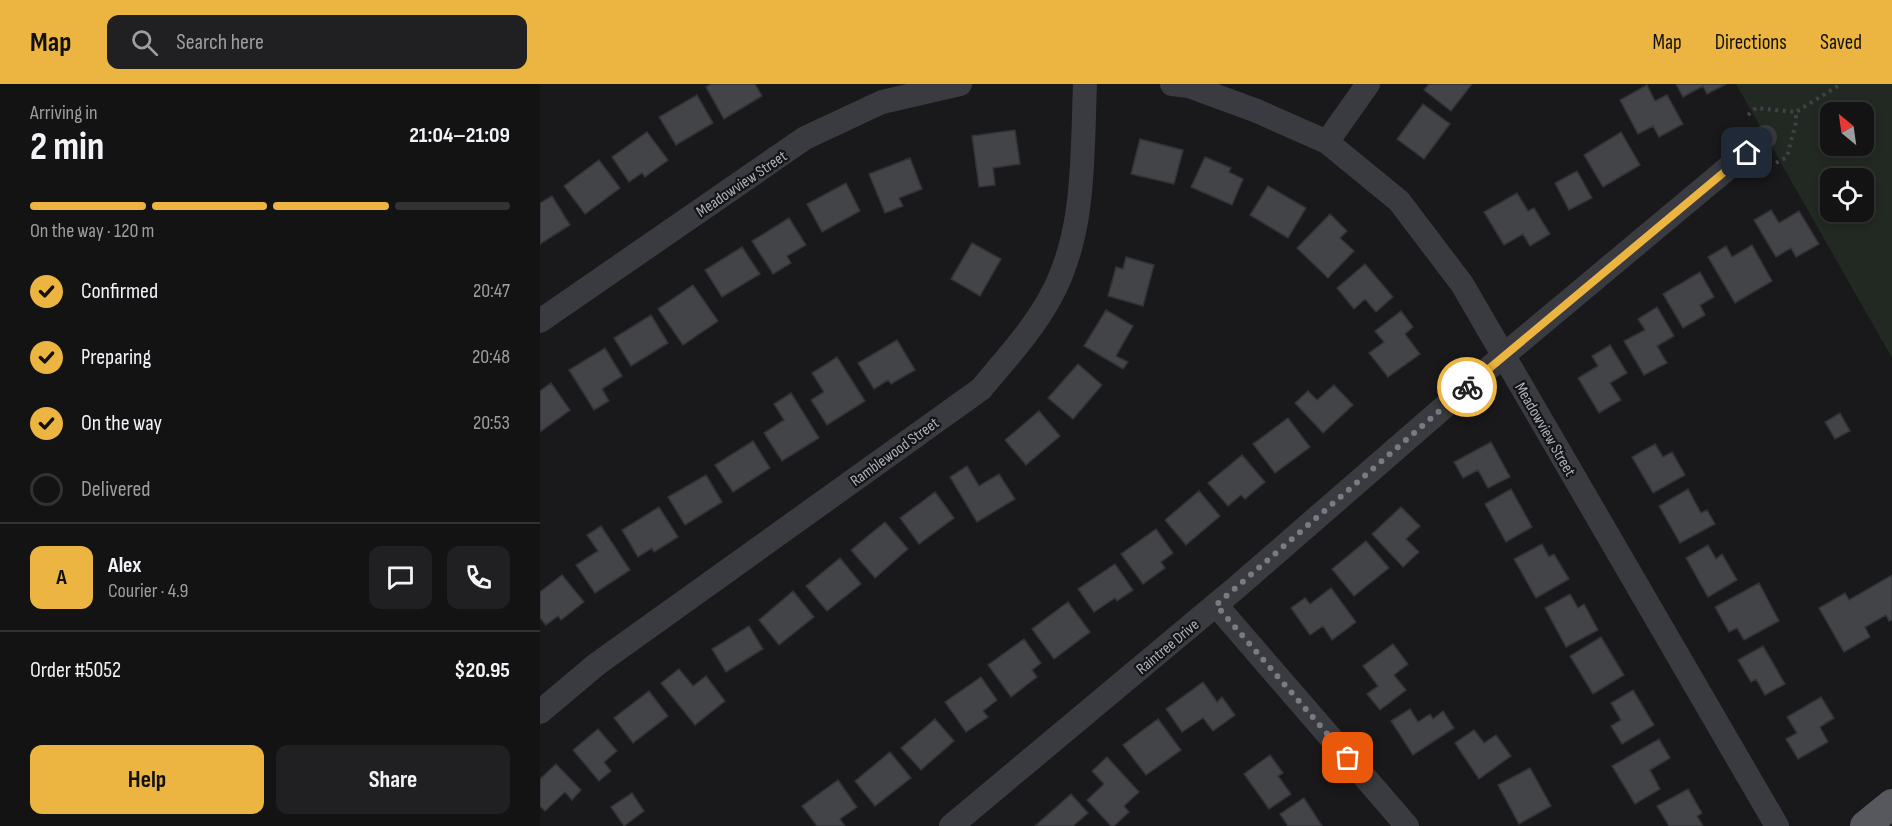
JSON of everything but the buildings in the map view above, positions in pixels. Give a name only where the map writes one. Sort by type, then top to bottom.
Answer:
[{"type":"main road","points":[[1865,826],[1892,804]]},
{"type":"street","name":"Meadowview Street","points":[[540,321],[805,138],[882,102],[960,84]]},
{"type":"street","name":"Ramblewood Street","points":[[540,712],[597,664],[981,389],[1026,334],[1050,298],[1071,246],[1080,194],[1086,84]]},
{"type":"street","name":"Meadowview Street","points":[[1172,84],[1189,86],[1257,111],[1327,142],[1399,201],[1462,284],[1777,826]]},
{"type":"street","points":[[1327,142],[1368,84]]},
{"type":"street","name":"Raintree Drive","points":[[960,824],[1504,355],[1765,137]]},
{"type":"street","points":[[1216,605],[1407,826]]},
{"type":"path","points":[[1748,115],[1755,108],[1796,112],[1841,84]]},
{"type":"path","points":[[1776,163],[1787,157],[1796,122],[1796,112]]},
{"type":"shaded area","points":[[1736,84],[1892,84],[1892,358]]},
{"type":"way so far","points":[[1348,758],[1216,605],[1467,387]]},
{"type":"route","points":[[1467,387],[1747,153]]}]
